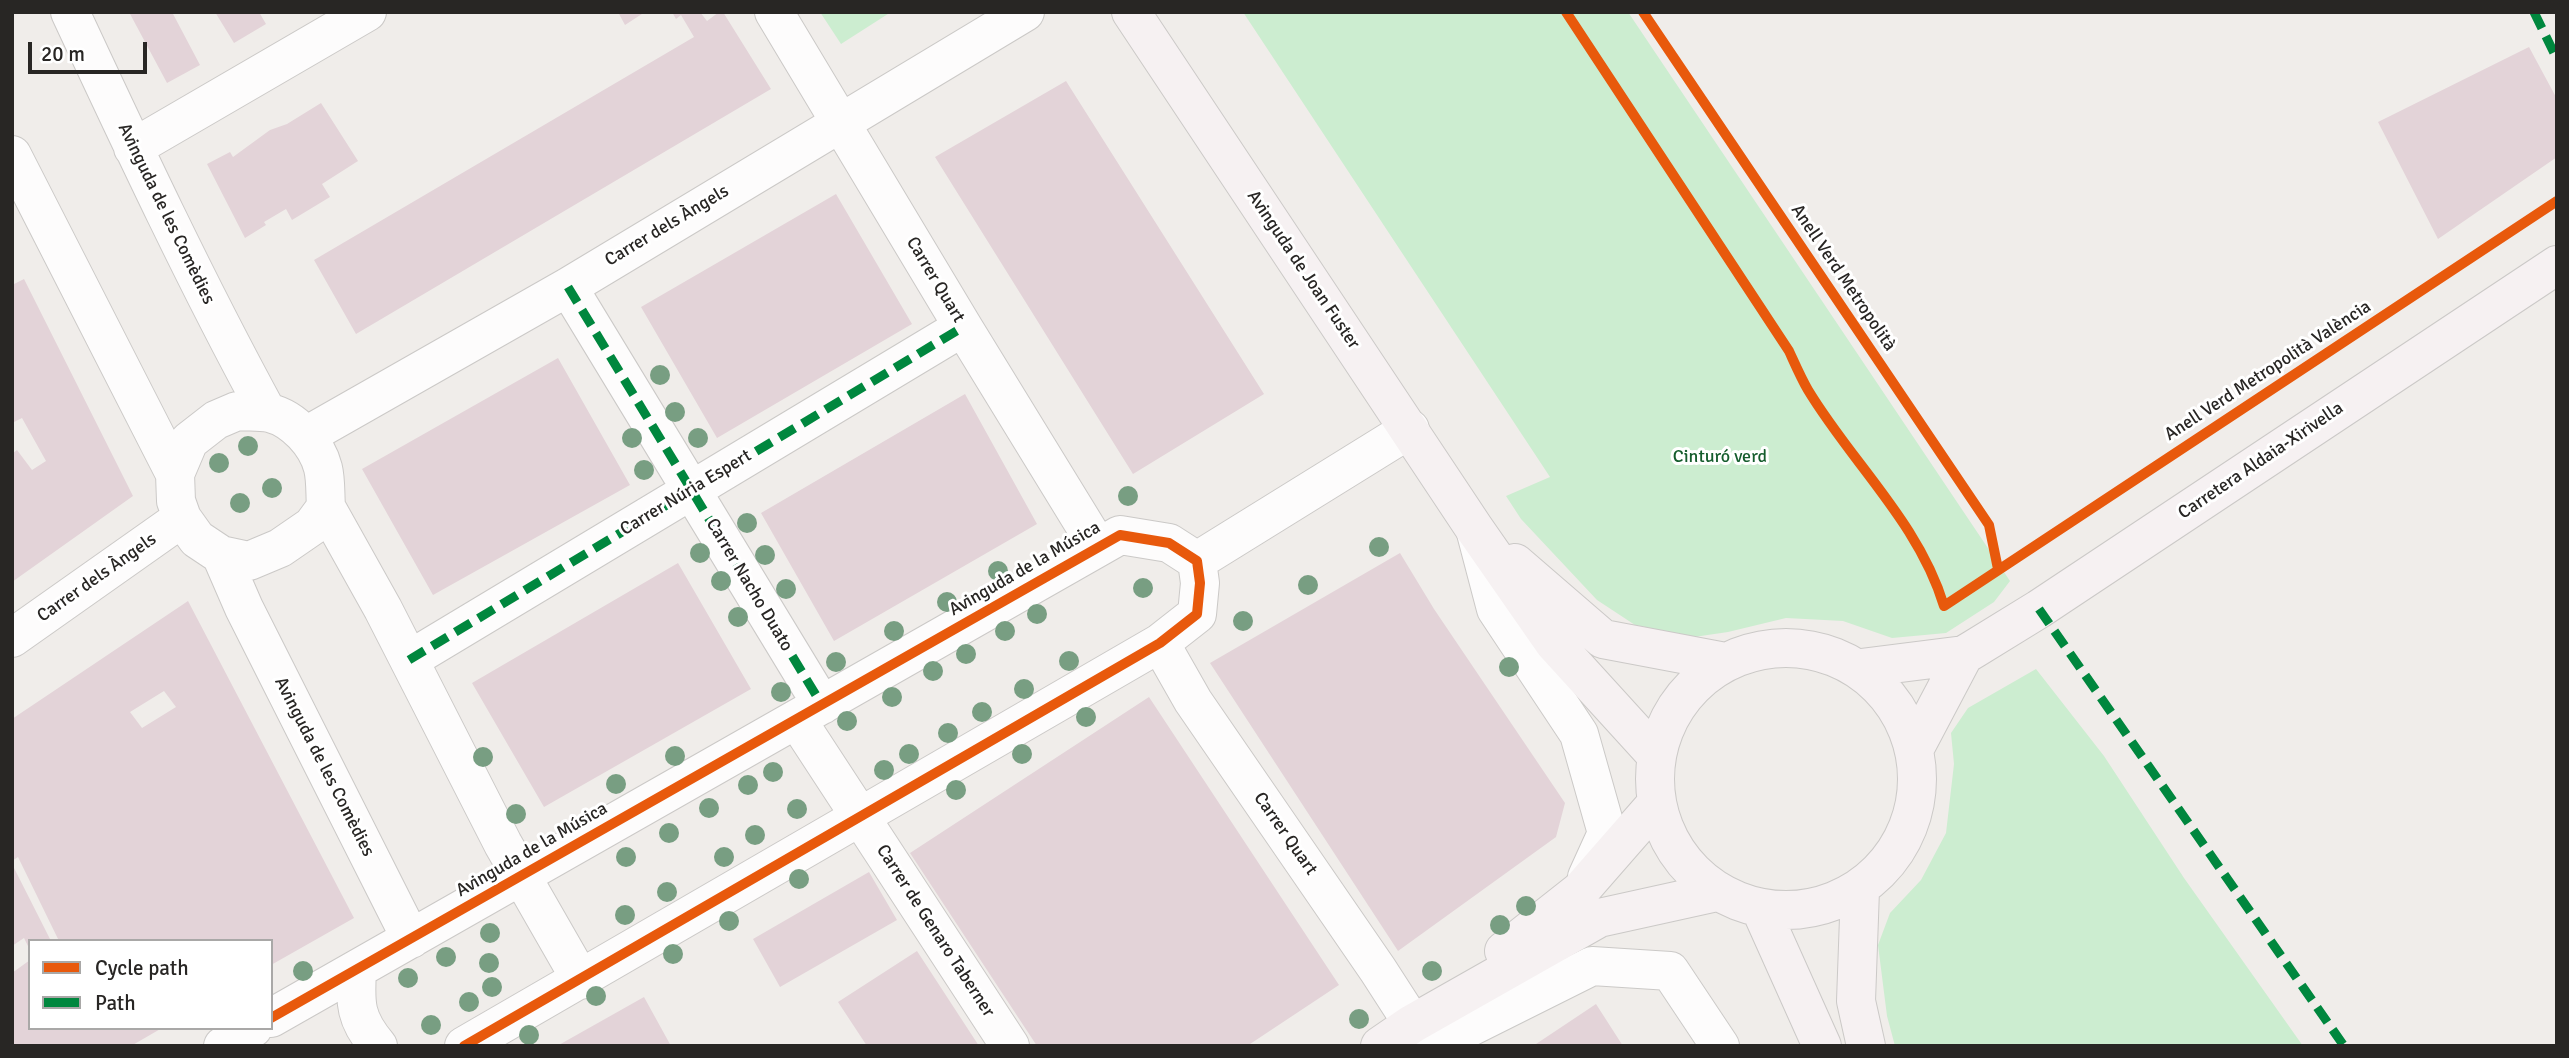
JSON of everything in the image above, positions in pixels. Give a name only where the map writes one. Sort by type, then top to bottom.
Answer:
[{"type":"street","name":"Avinguda de les Comèdies","points":[[70,12],[133,148],[267,412]]},
{"type":"street","points":[[133,148],[367,12]]},
{"type":"street","name":"Carrer Quart","points":[[774,12],[1098,547]]},
{"type":"street","name":"Carrer dels Àngels","points":[[306,436],[568,287],[1025,12]]},
{"type":"street","name":"Avinguda de Joan Fuster","points":[[1131,12],[1554,643],[1656,755]]},
{"type":"street","points":[[12,155],[176,474]]},
{"type":"street","name":"Carretera Aldaia-Xirivella","points":[[1861,668],[1964,655],[2050,601],[2557,265]]},
{"type":"street","name":"Carrer Nacho Duato","points":[[568,287],[691,490],[809,712]]},
{"type":"street","name":"Carrer Núria Espert","points":[[410,660],[963,327]]},
{"type":"street","points":[[326,507],[312,526],[280,548],[249,561],[221,555],[197,539],[181,518],[176,501],[176,474],[189,441],[216,421],[236,411],[267,412],[280,416],[306,436],[323,466],[326,507],[410,660],[521,876]]},
{"type":"street","points":[[464,1046],[1160,643],[1197,614],[1200,583],[1197,561],[1410,429]]},
{"type":"street","name":"Carrer dels Àngels","points":[[12,638],[181,518]]},
{"type":"street","name":"Avinguda de Joan Fuster","points":[[1474,527],[1603,639],[1725,662]]},
{"type":"street","name":"Avinguda de Joan Fuster","points":[[1474,527],[1496,609],[1579,734],[1608,833],[1580,891]]},
{"type":"street","name":"Avinguda de la Música","points":[[273,1017],[1119,535],[1169,543],[1197,561]]},
{"type":"street","name":"Avinguda de les Comèdies","points":[[221,555],[244,608],[411,939]]},
{"type":"street","name":"Carrer Quart","points":[[1160,643],[1193,701],[1378,970],[1419,1035]]},
{"type":"street","points":[[1916,746],[1895,701],[1861,668],[1794,646],[1725,662],[1679,702],[1656,755],[1656,804],[1682,862],[1717,892],[1761,909],[1810,910],[1860,890],[1908,835],[1916,746],[1964,655]]},
{"type":"street","points":[[809,712],[860,817]]},
{"type":"street","points":[[1419,1035],[1580,891],[1656,804]]},
{"type":"street","name":"Carrer de Genaro Taberner","points":[[860,817],[1010,1046]]},
{"type":"street","name":"Avinguda de la Música","points":[[521,876],[581,980]]},
{"type":"street","points":[[1860,890],[1856,1001],[1866,1046]]},
{"type":"street","points":[[1419,1035],[1599,918],[1717,892]]},
{"type":"street","points":[[1761,909],[1822,1046]]},
{"type":"street","points":[[1380,1046],[1419,1035],[1458,1033],[1592,966],[1670,971],[1720,1046]]},
{"type":"street","points":[[357,970],[355,1004],[367,1032],[378,1046]]},
{"type":"street","points":[[1856,1001],[1874,1046]]},
{"type":"street","points":[[223,1046],[250,1030]]},
{"type":"green space","points":[[820,12],[891,12],[841,44]]},
{"type":"green space","name":"Cinturó verd","points":[[1243,12],[1628,12],[2010,581],[1994,602],[1946,633],[1892,638],[1843,621],[1786,618],[1694,637],[1635,625],[1597,600],[1521,519],[1506,496],[1550,477]]},
{"type":"green space","points":[[2036,669],[2104,756],[2184,878],[2303,1046],[1895,1046],[1887,1016],[1878,945],[1890,913],[1921,880],[1946,833],[1954,764],[1951,733],[1968,708]]},
{"type":"building","points":[[129,12],[172,12],[200,65],[167,83]]},
{"type":"building","points":[[215,12],[259,12],[266,24],[234,43]]},
{"type":"building","points":[[618,12],[645,12],[625,25]]},
{"type":"building","points":[[672,12],[700,12],[707,21],[723,12],[771,89],[356,334],[314,260],[694,37],[681,15],[676,19]]},
{"type":"building","points":[[2529,47],[2557,99],[2557,157],[2438,239],[2378,122]]},
{"type":"building","points":[[1066,81],[1264,394],[1133,474],[935,157]]},
{"type":"building","points":[[321,103],[358,161],[322,184],[330,197],[292,220],[286,209],[245,238],[207,164],[230,152],[233,157],[270,130],[287,124]]},
{"type":"building","points":[[836,194],[912,324],[717,438],[641,307]]},
{"type":"building","points":[[24,279],[133,496],[12,582],[12,454],[17,450],[32,470],[46,461],[22,418],[12,423],[12,285]]},
{"type":"building","points":[[558,358],[630,485],[433,595],[362,469]]},
{"type":"building","points":[[965,394],[1037,524],[834,641],[761,513]]},
{"type":"building","points":[[1400,553],[1434,609],[1565,803],[1556,837],[1398,951],[1210,663]]},
{"type":"building","points":[[678,563],[751,689],[544,807],[472,683]]},
{"type":"building","points":[[188,601],[354,918],[273,964],[273,939],[58,939],[18,857],[12,861],[12,719]],"holes":[[[164,691],[176,707],[142,728],[130,712]]]},
{"type":"building","points":[[1149,697],[1339,985],[1247,1046],[1037,1046],[910,853]]},
{"type":"building","points":[[12,864],[50,939],[28,939],[28,946],[24,938],[12,946]]},
{"type":"building","points":[[869,872],[897,920],[780,987],[753,939]]},
{"type":"building","points":[[917,951],[979,1046],[867,1046],[838,1002]]},
{"type":"building","points":[[28,961],[28,1030],[159,1030],[131,1046],[12,1046],[12,973]]},
{"type":"building","points":[[644,997],[671,1046],[557,1046]]},
{"type":"building","points":[[1596,1004],[1623,1046],[1533,1046]]},
{"type":"marked path","points":[[2534,12],[2557,59]]},
{"type":"marked path","points":[[568,287],[822,705]]},
{"type":"marked path","points":[[409,660],[963,327]]},
{"type":"marked path","points":[[2039,609],[2344,1046]]},
{"type":"cycle path","name":"Anell Verd Metropolità València","points":[[1566,12],[1789,351],[1805,385],[1825,417],[1902,520],[1933,576],[1944,606],[2557,201]]},
{"type":"cycle path","name":"Anell Verd Metropolità","points":[[1643,12],[1989,525],[1998,569]]},
{"type":"cycle path","points":[[273,1017],[1120,535],[1169,543],[1197,561],[1200,583],[1197,614],[1160,643],[464,1046]]}]
